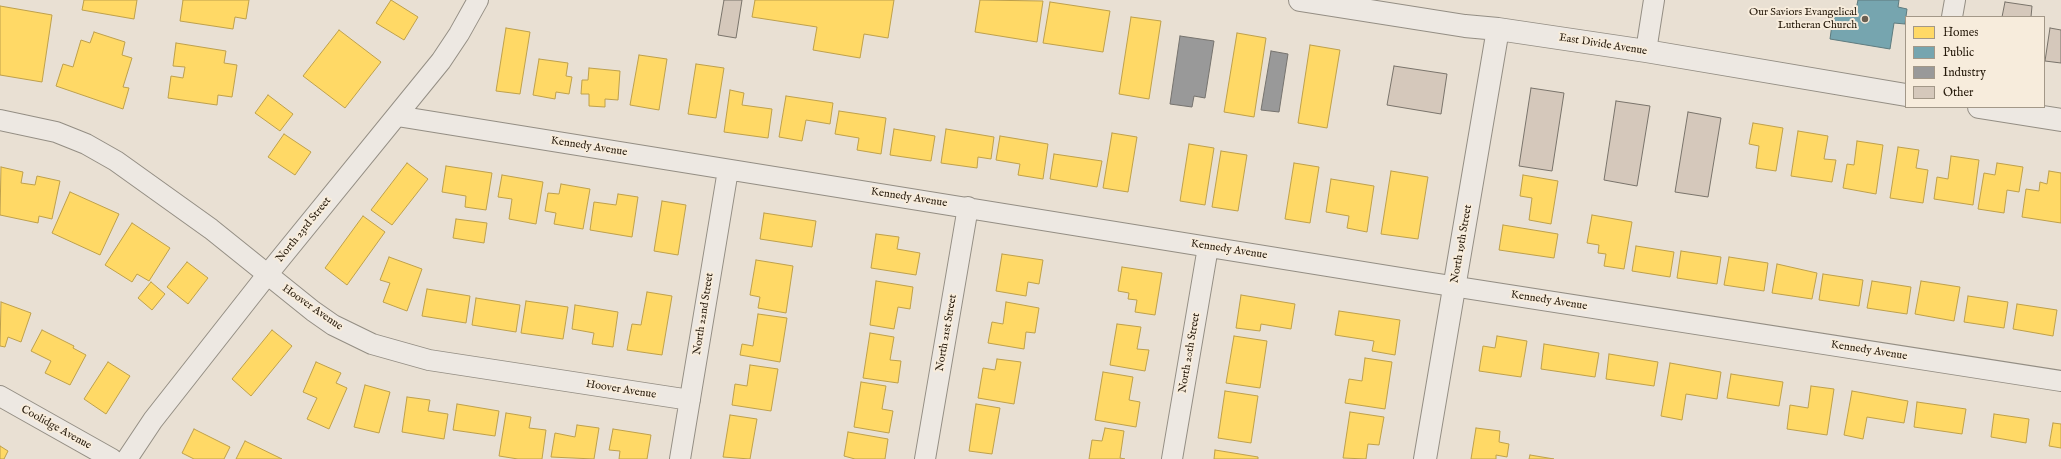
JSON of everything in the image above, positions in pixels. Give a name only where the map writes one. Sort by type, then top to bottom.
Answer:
[{"type":"street","name":"North 23rd Street","points":[[127,459],[153,420],[267,275],[445,56],[478,0]]},
{"type":"street","name":"East Divide Avenue","points":[[1300,0],[1375,6],[1465,26],[1498,29],[1646,51],[1905,95]]},
{"type":"street","points":[[1646,51],[1654,0]]},
{"type":"street","points":[[1952,16],[1955,0]]},
{"type":"street","name":"North 19th Street","points":[[1425,459],[1498,29]]},
{"type":"street","points":[[1986,108],[2061,120]]},
{"type":"street","name":"Kennedy Avenue","points":[[397,116],[1208,247],[2061,381]]},
{"type":"street","name":"Hoover Avenue","points":[[0,120],[56,132],[81,142],[111,158],[211,229],[267,275],[333,325],[352,335],[391,350],[429,360],[690,400]]},
{"type":"street","name":"North 22nd Street","points":[[680,459],[728,170]]},
{"type":"street","name":"North 21st Street","points":[[925,459],[968,208]]},
{"type":"street","name":"North 20th Street","points":[[1172,459],[1208,247]]},
{"type":"street","name":"Coolidge Avenue","points":[[0,396],[112,459]]},
{"type":"building: Homes","points":[[84,0],[137,0],[134,19],[82,10]]},
{"type":"building: Homes","points":[[183,0],[249,0],[246,19],[235,17],[233,29],[180,21]]},
{"type":"building: Homes","points":[[391,0],[418,17],[404,40],[376,23]]},
{"type":"building: Homes","points":[[755,0],[894,0],[888,38],[864,34],[860,58],[813,50],[817,27],[752,17]]},
{"type":"building: Homes","points":[[980,0],[1043,1],[1037,42],[975,32]]},
{"type":"building: Homes","points":[[1050,2],[1110,11],[1103,52],[1043,43]]},
{"type":"building: Homes","points":[[0,6],[52,15],[42,82],[0,75]]},
{"type":"building: Homes","points":[[1131,17],[1161,21],[1149,99],[1119,94]]},
{"type":"building: Homes","points":[[506,28],[530,32],[520,94],[496,91]]},
{"type":"building: Homes","points":[[339,30],[381,62],[345,108],[303,76]]},
{"type":"building: Homes","points":[[94,32],[125,42],[122,55],[132,58],[123,87],[129,88],[123,109],[56,86],[63,64],[73,67],[81,40],[90,43]]},
{"type":"building: Homes","points":[[1237,33],[1266,38],[1254,117],[1224,112]]},
{"type":"building: Homes","points":[[176,43],[226,51],[224,63],[237,65],[232,97],[218,95],[217,105],[168,98],[171,76],[183,78],[185,67],[173,66]]},
{"type":"building: Homes","points":[[1310,45],[1340,50],[1327,128],[1298,123]]},
{"type":"building: Homes","points":[[639,55],[667,59],[659,110],[630,105]]},
{"type":"building: Homes","points":[[539,59],[568,63],[566,76],[572,77],[569,94],[556,92],[555,99],[533,95]]},
{"type":"building: Homes","points":[[696,64],[724,68],[716,118],[688,114]]},
{"type":"building: Homes","points":[[589,68],[620,71],[618,100],[605,99],[605,107],[589,106],[589,94],[581,94],[582,80],[588,80]]},
{"type":"building: Homes","points":[[730,90],[744,93],[742,105],[772,109],[768,138],[724,132]]},
{"type":"building: Homes","points":[[268,95],[293,114],[280,131],[255,113]]},
{"type":"building: Homes","points":[[786,96],[833,103],[830,124],[806,120],[802,141],[779,137]]},
{"type":"building: Homes","points":[[839,111],[886,118],[881,154],[857,150],[859,138],[835,134]]},
{"type":"building: Homes","points":[[1753,123],[1783,128],[1776,171],[1756,168],[1759,146],[1749,144]]},
{"type":"building: Homes","points":[[894,129],[935,136],[931,161],[890,155]]},
{"type":"building: Homes","points":[[946,129],[994,137],[991,159],[978,157],[977,168],[941,163]]},
{"type":"building: Homes","points":[[1798,131],[1828,136],[1824,159],[1836,160],[1832,182],[1791,176]]},
{"type":"building: Homes","points":[[1112,133],[1137,137],[1128,192],[1103,188]]},
{"type":"building: Homes","points":[[284,134],[311,152],[295,175],[268,157]]},
{"type":"building: Homes","points":[[1000,136],[1048,144],[1043,179],[1018,175],[1020,164],[996,160]]},
{"type":"building: Homes","points":[[1857,141],[1883,145],[1876,194],[1843,188],[1847,164],[1854,165]]},
{"type":"building: Homes","points":[[1189,144],[1214,148],[1205,205],[1180,201]]},
{"type":"building: Homes","points":[[1898,147],[1919,150],[1916,168],[1928,170],[1923,203],[1890,198]]},
{"type":"building: Homes","points":[[1221,151],[1247,155],[1238,211],[1212,207]]},
{"type":"building: Homes","points":[[1054,154],[1102,161],[1097,187],[1050,179]]},
{"type":"building: Homes","points":[[1951,156],[1979,160],[1973,205],[1934,199],[1937,177],[1948,179]]},
{"type":"building: Homes","points":[[407,163],[428,179],[392,225],[371,210]]},
{"type":"building: Homes","points":[[1294,163],[1319,167],[1310,223],[1285,219]]},
{"type":"building: Homes","points":[[1997,163],[2023,167],[2019,192],[2007,190],[2004,213],[1978,209],[1984,173],[1995,175]]},
{"type":"building: Homes","points":[[446,166],[492,173],[486,210],[465,207],[466,196],[442,192]]},
{"type":"building: Homes","points":[[1,167],[23,172],[21,183],[35,185],[37,176],[60,181],[52,219],[39,216],[38,223],[0,215]]},
{"type":"building: Homes","points":[[1391,171],[1428,177],[1418,239],[1381,234]]},
{"type":"building: Homes","points":[[2049,171],[2061,173],[2061,223],[2022,217],[2026,189],[2039,191],[2040,182],[2047,184]]},
{"type":"building: Homes","points":[[502,175],[543,182],[536,224],[509,219],[512,199],[498,197]]},
{"type":"building: Homes","points":[[1523,175],[1558,181],[1551,224],[1529,220],[1532,198],[1520,196]]},
{"type":"building: Homes","points":[[1331,179],[1374,186],[1367,232],[1347,228],[1349,216],[1326,212]]},
{"type":"building: Homes","points":[[561,184],[590,189],[583,229],[554,224],[556,213],[545,211],[548,193],[559,194]]},
{"type":"building: Homes","points":[[70,192],[119,214],[100,255],[52,233]]},
{"type":"building: Homes","points":[[618,194],[638,197],[632,237],[590,230],[594,202],[616,205]]},
{"type":"building: Homes","points":[[662,201],[686,205],[678,255],[654,251]]},
{"type":"building: Homes","points":[[764,213],[816,221],[812,247],[760,239]]},
{"type":"building: Homes","points":[[1592,215],[1632,222],[1624,269],[1604,266],[1606,254],[1598,253],[1599,245],[1587,243]]},
{"type":"building: Homes","points":[[363,216],[385,232],[347,285],[325,268]]},
{"type":"building: Homes","points":[[456,219],[487,223],[484,243],[453,238]]},
{"type":"building: Homes","points":[[132,223],[170,248],[149,281],[137,274],[132,282],[105,265]]},
{"type":"building: Homes","points":[[1503,225],[1558,234],[1554,258],[1499,250]]},
{"type":"building: Homes","points":[[876,234],[899,237],[897,249],[920,253],[916,275],[871,268]]},
{"type":"building: Homes","points":[[1636,246],[1674,252],[1670,277],[1632,271]]},
{"type":"building: Homes","points":[[1681,251],[1721,257],[1717,284],[1677,278]]},
{"type":"building: Homes","points":[[1002,254],[1043,260],[1039,284],[1028,282],[1026,296],[996,291]]},
{"type":"building: Homes","points":[[389,257],[422,269],[407,311],[383,302],[390,283],[380,280]]},
{"type":"building: Homes","points":[[1729,257],[1768,263],[1764,291],[1724,285]]},
{"type":"building: Homes","points":[[756,260],[793,266],[786,313],[758,308],[760,297],[750,295]]},
{"type":"building: Homes","points":[[187,262],[208,278],[188,304],[167,287]]},
{"type":"building: Homes","points":[[1777,264],[1817,273],[1812,299],[1772,293]]},
{"type":"building: Homes","points":[[1122,267],[1162,273],[1155,315],[1135,312],[1137,300],[1128,299],[1129,293],[1118,291]]},
{"type":"building: Homes","points":[[1823,274],[1863,280],[1859,306],[1819,300]]},
{"type":"building: Homes","points":[[876,281],[913,287],[910,309],[898,307],[894,329],[870,325]]},
{"type":"building: Homes","points":[[1872,281],[1911,287],[1907,314],[1867,308]]},
{"type":"building: Homes","points":[[1921,281],[1960,287],[1954,321],[1915,314]]},
{"type":"building: Homes","points":[[151,282],[165,294],[152,310],[138,298]]},
{"type":"building: Homes","points":[[427,289],[470,296],[466,323],[422,316]]},
{"type":"building: Homes","points":[[647,292],[672,296],[662,355],[627,350],[632,324],[641,325]]},
{"type":"building: Homes","points":[[1241,295],[1295,304],[1291,329],[1261,324],[1260,331],[1236,328]]},
{"type":"building: Homes","points":[[1968,296],[2008,302],[2004,328],[1964,322]]},
{"type":"building: Homes","points":[[476,298],[520,305],[516,332],[472,325]]},
{"type":"building: Homes","points":[[526,301],[568,307],[563,339],[521,333]]},
{"type":"building: Homes","points":[[1,302],[31,313],[21,342],[8,337],[5,347],[0,346]]},
{"type":"building: Homes","points":[[1006,302],[1039,308],[1035,333],[1026,332],[1024,349],[988,343],[992,322],[1003,324]]},
{"type":"building: Homes","points":[[2017,304],[2057,310],[2053,336],[2013,329]]},
{"type":"building: Homes","points":[[575,305],[618,312],[613,347],[592,344],[594,333],[572,329]]},
{"type":"building: Homes","points":[[1339,311],[1400,320],[1395,355],[1372,351],[1374,341],[1335,335]]},
{"type":"building: Homes","points":[[758,314],[787,318],[780,362],[740,355],[742,344],[753,346]]},
{"type":"building: Homes","points":[[1117,324],[1141,327],[1137,349],[1149,350],[1145,371],[1110,365]]},
{"type":"building: Homes","points":[[42,330],[74,346],[73,348],[86,355],[70,385],[45,373],[51,361],[31,351]]},
{"type":"building: Homes","points":[[272,330],[292,346],[251,396],[232,379]]},
{"type":"building: Homes","points":[[870,333],[894,337],[890,360],[901,361],[898,383],[863,378]]},
{"type":"building: Homes","points":[[1234,336],[1267,341],[1260,388],[1226,383]]},
{"type":"building: Homes","points":[[1497,336],[1527,341],[1521,377],[1479,371],[1483,346],[1495,348]]},
{"type":"building: Homes","points":[[1544,344],[1599,353],[1595,377],[1541,369]]},
{"type":"building: Homes","points":[[1609,354],[1658,362],[1654,386],[1606,379]]},
{"type":"building: Homes","points":[[1365,358],[1392,362],[1385,409],[1345,403],[1349,379],[1362,381]]},
{"type":"building: Homes","points":[[997,359],[1021,362],[1014,404],[978,398],[983,368],[995,370]]},
{"type":"building: Homes","points":[[108,362],[130,376],[106,414],[84,399]]},
{"type":"building: Homes","points":[[316,362],[341,373],[336,383],[347,388],[329,429],[307,419],[317,398],[303,392]]},
{"type":"building: Homes","points":[[1670,363],[1721,372],[1717,399],[1686,394],[1682,420],[1661,416]]},
{"type":"building: Homes","points":[[750,365],[778,369],[771,411],[732,405],[735,384],[747,386]]},
{"type":"building: Homes","points":[[1103,372],[1133,377],[1129,400],[1140,402],[1136,427],[1095,420]]},
{"type":"building: Homes","points":[[1731,374],[1783,382],[1779,406],[1727,398]]},
{"type":"building: Homes","points":[[861,382],[886,386],[882,409],[893,411],[889,433],[854,427]]},
{"type":"building: Homes","points":[[365,385],[390,392],[379,433],[354,427]]},
{"type":"building: Homes","points":[[1811,386],[1834,389],[1827,435],[1787,429],[1790,405],[1808,408]]},
{"type":"building: Homes","points":[[1225,391],[1258,396],[1251,443],[1218,438]]},
{"type":"building: Homes","points":[[1852,391],[1908,401],[1904,423],[1867,417],[1863,439],[1844,435]]},
{"type":"building: Homes","points":[[407,397],[430,400],[428,411],[448,414],[444,439],[402,432]]},
{"type":"building: Homes","points":[[1917,402],[1966,409],[1962,434],[1914,427]]},
{"type":"building: Homes","points":[[457,404],[499,411],[495,436],[453,430]]},
{"type":"building: Homes","points":[[976,404],[1000,408],[992,454],[969,451]]},
{"type":"building: Homes","points":[[1350,412],[1384,417],[1379,445],[1368,444],[1366,459],[1343,458]]},
{"type":"building: Homes","points":[[506,413],[531,417],[529,428],[546,430],[542,459],[518,459],[499,456]]},
{"type":"building: Homes","points":[[1994,414],[2029,419],[2026,443],[1991,437]]},
{"type":"building: Homes","points":[[730,415],[757,419],[750,459],[723,457]]},
{"type":"building: Homes","points":[[2053,423],[2061,424],[2061,448],[2049,446]]},
{"type":"building: Homes","points":[[577,425],[599,428],[594,459],[551,457],[555,433],[575,437]]},
{"type":"building: Homes","points":[[1105,428],[1124,431],[1120,458],[1125,459],[1089,459],[1092,440],[1102,441]]},
{"type":"building: Homes","points":[[1476,428],[1500,431],[1499,442],[1509,444],[1507,457],[1496,455],[1496,459],[1471,459]]},
{"type":"building: Homes","points":[[194,429],[230,447],[224,459],[194,459],[182,453]]},
{"type":"building: Homes","points":[[613,429],[651,435],[647,459],[619,459],[620,451],[609,450]]},
{"type":"building: Homes","points":[[848,432],[888,439],[885,459],[855,459],[844,456]]},
{"type":"building: Homes","points":[[245,441],[282,459],[236,459]]},
{"type":"building: Homes","points":[[0,446],[8,451],[4,459],[0,459]]},
{"type":"building: Homes","points":[[1215,450],[1258,457],[1258,459],[1214,459]]},
{"type":"building: Homes","points":[[1530,455],[1554,459],[1529,459]]},
{"type":"building: Public","points":[[1858,0],[1899,0],[1898,7],[1907,9],[1905,24],[1894,23],[1890,49],[1830,39],[1834,10],[1855,14]]},
{"type":"building: Industry","points":[[1180,36],[1214,41],[1205,98],[1194,96],[1192,107],[1170,104]]},
{"type":"building: Industry","points":[[1271,51],[1288,54],[1279,112],[1261,110]]},
{"type":"building: Other","points":[[724,0],[742,0],[736,38],[718,35]]},
{"type":"building: Other","points":[[2005,2],[2032,6],[2031,16],[2002,16]]},
{"type":"building: Other","points":[[2050,28],[2061,30],[2061,63],[2045,61]]},
{"type":"building: Other","points":[[1394,66],[1447,74],[1441,114],[1387,105]]},
{"type":"building: Other","points":[[1531,88],[1564,93],[1552,171],[1519,166]]},
{"type":"building: Other","points":[[1616,101],[1650,106],[1637,186],[1604,180]]},
{"type":"building: Other","points":[[1688,112],[1721,118],[1708,197],[1675,192]]},
{"type":"place","name":"Our Saviors Evangelical Lutheran Church","points":[[1865,19]]}]
